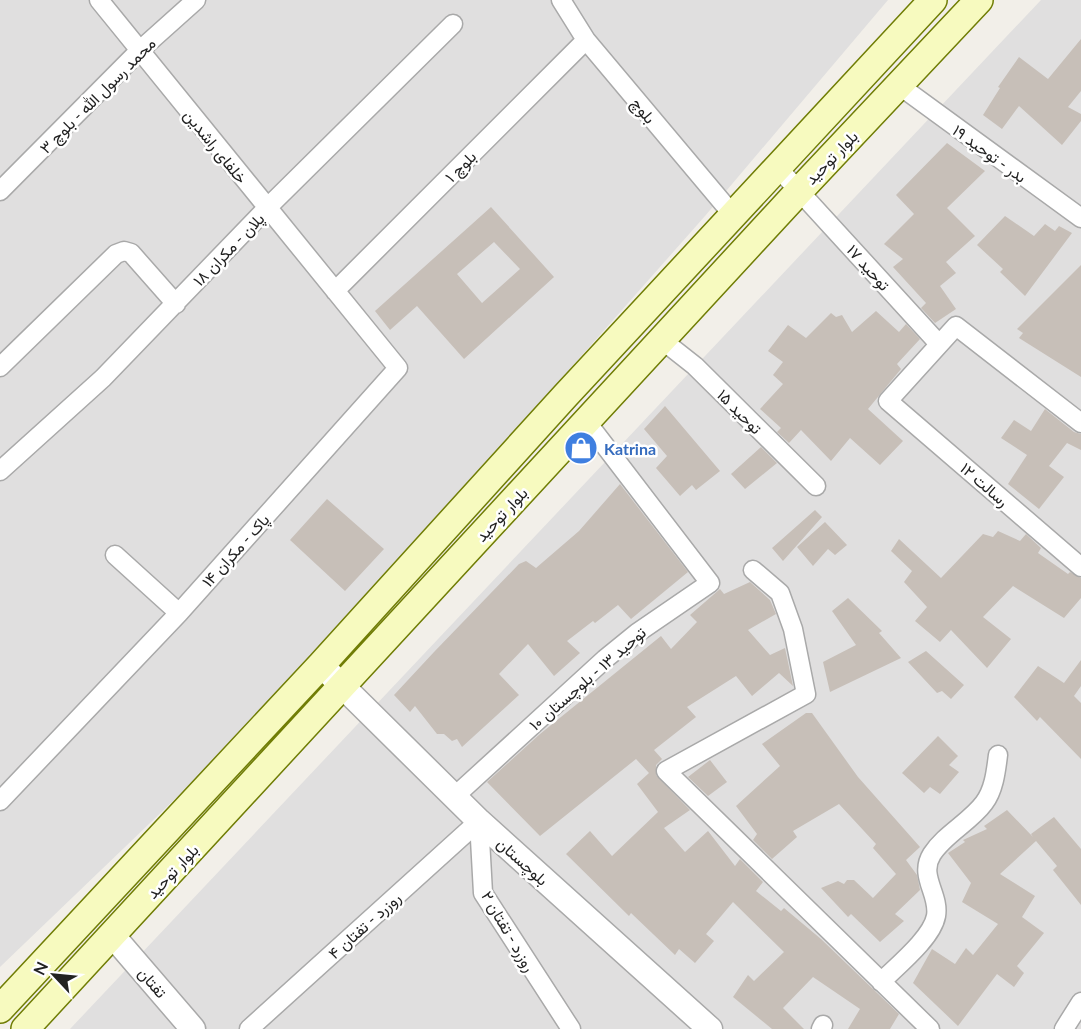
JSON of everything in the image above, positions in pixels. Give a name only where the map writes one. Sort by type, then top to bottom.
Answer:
[{"type":"main road","name":"بلوار توحید","points":[[0,1009],[321,665],[933,0]]},
{"type":"main road","name":"بلوار توحید","points":[[25,1029],[800,190],[979,0]]},
{"type":"street","name":"خلفای راشدین","points":[[99,0],[335,291]]},
{"type":"street","name":"محمد رسول الله - بلوچ ۳","points":[[0,191],[139,51],[196,0]]},
{"type":"street","name":"بلوچ","points":[[561,0],[586,40],[733,215]]},
{"type":"street","name":"پلان - مکران ۱۸","points":[[0,471],[103,378],[267,208],[453,24]]},
{"type":"street","name":"بلوچ ۱","points":[[335,291],[586,40]]},
{"type":"street","name":"بدر - توحید ۱۹","points":[[900,86],[1081,218]]},
{"type":"street","name":"توحید ۱۷","points":[[778,168],[939,344]]},
{"type":"street","points":[[0,367],[116,254],[124,251],[131,253],[176,304]]},
{"type":"street","name":"پاک - مکران ۱۴","points":[[0,801],[179,613],[398,368],[335,291]]},
{"type":"street","points":[[939,344],[956,326],[1081,423]]},
{"type":"street","name":"توحید ۱۵","points":[[662,340],[695,366],[816,486]]},
{"type":"street","name":"رسالت ۱۲","points":[[939,344],[888,401],[1081,567]]},
{"type":"street","name":"توحید ۱۳ - بلوچستان ۱۰","points":[[454,797],[605,659],[637,633],[710,583],[586,422]]},
{"type":"street","points":[[115,555],[179,613]]},
{"type":"street","points":[[753,570],[780,593],[793,629],[806,694],[666,771],[930,1029]]},
{"type":"street","name":"بلوچستان","points":[[321,665],[478,821],[710,1029]]},
{"type":"street","points":[[881,982],[930,931],[936,915],[934,895],[926,878],[927,867],[932,855],[984,803],[995,777],[998,755]]},
{"type":"street","name":"روزرد - تفتان ۴","points":[[249,1029],[478,821]]},
{"type":"street","name":"روزرد - تفتان ۲","points":[[478,821],[483,893],[571,1029]]},
{"type":"street","name":"تفتان","points":[[113,936],[193,1029]]},
{"type":"street","points":[[1064,1029],[1081,1002]]},
{"type":"shaded area","points":[[0,0],[888,0],[705,216],[274,704],[0,967]]},
{"type":"shaded area","points":[[1041,0],[1081,0],[1081,1029],[70,1029]]},
{"type":"building","points":[[1081,39],[1081,91],[1068,107],[1081,114],[1081,121],[1062,145],[1019,106],[1002,129],[983,115],[1000,88],[998,87],[1019,57],[1048,79]]},
{"type":"building","points":[[947,143],[985,171],[947,208],[975,236],[946,262],[956,273],[940,286],[956,309],[935,323],[921,308],[926,303],[893,267],[903,259],[884,244],[914,214],[896,195]]},
{"type":"building","points":[[491,207],[554,277],[464,359],[417,306],[390,330],[375,311]],"holes":[[[494,242],[520,269],[482,303],[457,274]]]},
{"type":"building","points":[[1005,216],[1034,236],[1045,224],[1055,231],[1059,226],[1072,233],[1025,296],[1000,272],[1003,269],[977,245]]},
{"type":"building","points":[[1081,265],[1081,377],[1019,338],[1023,333],[1017,329]]},
{"type":"building","points":[[876,311],[899,332],[906,324],[920,339],[897,364],[901,369],[868,409],[903,441],[880,465],[850,438],[831,461],[801,430],[789,443],[777,432],[781,428],[760,409],[783,384],[773,375],[783,362],[768,351],[788,325],[806,338],[831,313],[836,317],[842,315],[852,332]]},
{"type":"building","points":[[665,406],[720,471],[696,490],[692,485],[680,496],[656,468],[667,456],[644,429]]},
{"type":"building","points":[[1045,409],[1074,432],[1081,434],[1081,450],[1067,443],[1049,466],[1064,477],[1039,509],[1008,484],[1027,455],[1001,438],[1014,420],[1031,431]]},
{"type":"building","points":[[761,447],[777,463],[745,489],[731,474]]},
{"type":"building","points":[[620,484],[688,572],[631,619],[618,605],[567,641],[580,653],[554,676],[528,644],[499,674],[519,695],[462,747],[457,739],[452,741],[444,734],[437,734],[415,706],[410,712],[394,695],[519,564],[526,561],[536,568],[579,531]]},
{"type":"building","points":[[327,499],[384,549],[345,591],[290,540]]},
{"type":"building","points":[[815,510],[822,517],[783,561],[772,548]]},
{"type":"building","points":[[825,522],[847,545],[835,555],[828,549],[813,566],[797,547]]},
{"type":"building","points":[[998,531],[1020,541],[1026,534],[1041,548],[1038,553],[1068,574],[1070,572],[1081,578],[1081,598],[1064,618],[1013,586],[983,617],[1011,639],[987,668],[951,630],[940,642],[915,621],[927,607],[904,582],[912,571],[891,551],[899,539],[941,578],[983,534],[993,537]]},
{"type":"building","points":[[750,582],[770,600],[776,614],[748,630],[770,655],[785,648],[793,686],[779,673],[752,696],[736,676],[687,707],[696,717],[654,750],[662,759],[656,765],[656,775],[690,810],[664,828],[685,852],[708,831],[735,866],[740,859],[763,882],[756,891],[781,911],[784,908],[821,939],[899,1014],[890,1029],[848,1029],[860,1009],[813,977],[783,1008],[804,1029],[772,1029],[733,997],[748,975],[754,981],[784,952],[733,902],[706,934],[714,941],[695,963],[679,949],[675,955],[631,913],[629,916],[566,854],[590,831],[612,856],[658,812],[637,784],[649,773],[636,759],[540,836],[487,782],[540,734],[661,636],[671,649],[697,622],[690,615],[720,589],[724,594]]},
{"type":"building","points":[[848,598],[882,631],[879,633],[901,658],[830,692],[823,662],[856,645],[832,611]]},
{"type":"building","points":[[926,651],[964,685],[951,699],[942,691],[937,693],[908,662]]},
{"type":"building","points":[[1081,660],[1081,686],[1074,696],[1081,703],[1081,759],[1040,717],[1037,721],[1014,697],[1038,666],[1064,683]]},
{"type":"building","points":[[806,713],[812,713],[858,777],[920,847],[906,860],[917,875],[920,890],[895,914],[904,921],[880,942],[851,914],[848,917],[821,888],[838,881],[844,884],[847,880],[854,880],[873,898],[896,874],[873,848],[876,844],[839,804],[793,831],[797,837],[772,859],[753,840],[757,834],[736,806],[780,766],[762,744]]},
{"type":"building","points":[[938,736],[958,756],[949,765],[959,772],[940,794],[930,787],[924,793],[902,773]]},
{"type":"building","points":[[710,760],[727,782],[708,796],[688,777]]},
{"type":"building","points":[[1007,810],[1033,837],[1031,834],[1054,817],[1081,849],[1081,905],[1053,870],[1057,866],[1036,841],[1000,874],[1035,896],[1022,917],[1044,933],[1017,966],[1024,973],[1014,987],[997,974],[958,1026],[913,983],[932,949],[955,964],[966,948],[973,955],[998,924],[962,902],[971,883],[948,853],[965,842],[963,840],[987,829],[984,826]]},
{"type":"place","name":"Katrina","points":[[581,448]]}]
